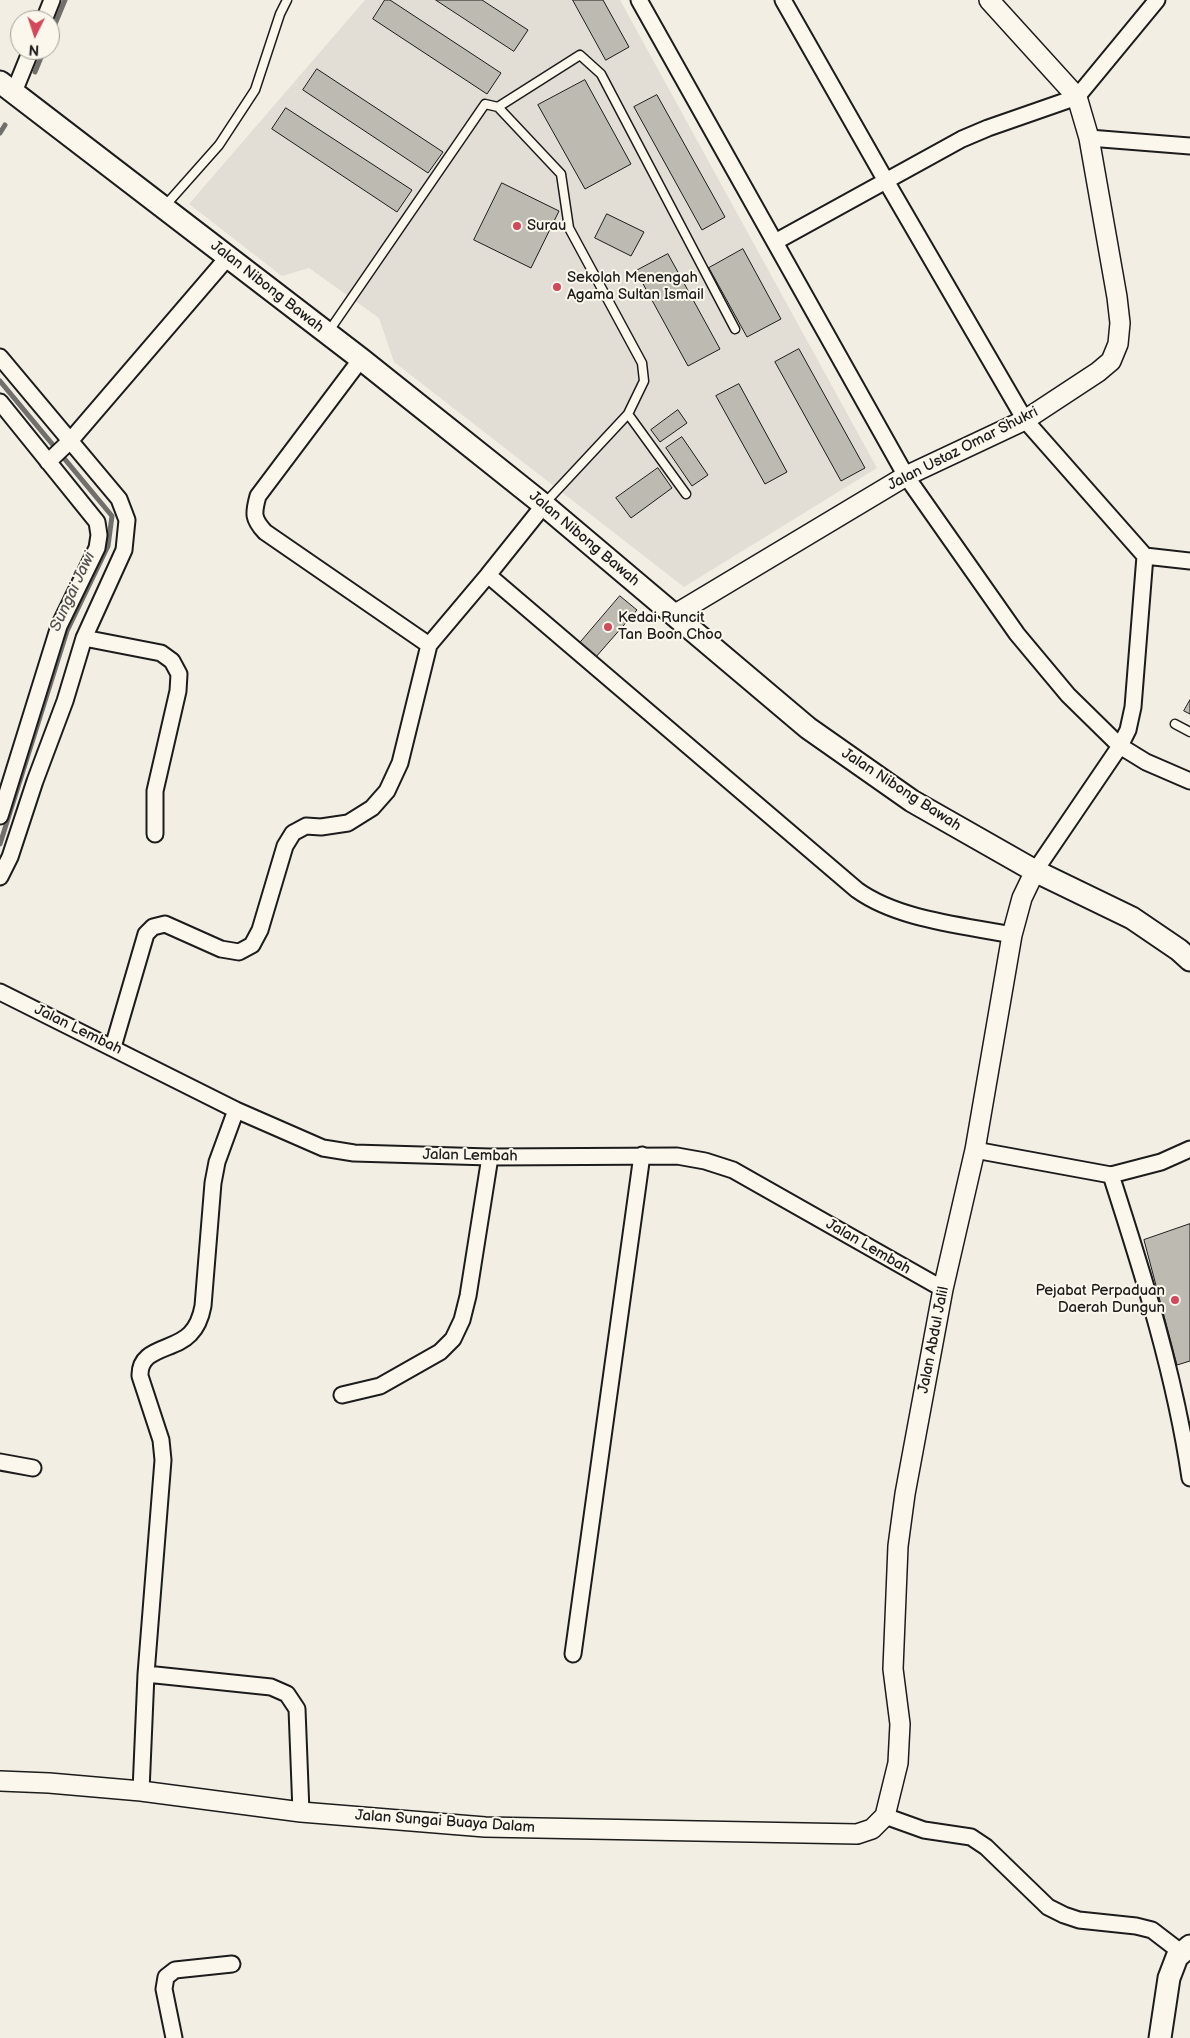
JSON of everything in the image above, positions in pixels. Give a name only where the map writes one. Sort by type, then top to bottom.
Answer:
[{"type":"main road","name":"Jalan Nibong Bawah","points":[[7,87],[361,360],[544,505],[808,728],[854,762],[912,801],[1036,871],[1132,918],[1179,950],[1190,960]]},
{"type":"main road","points":[[1160,2038],[1169,1978],[1178,1957],[1186,1950]]},
{"type":"street","points":[[639,0],[906,476],[1017,634],[1068,695],[1120,746],[1146,762],[1190,781]]},
{"type":"street","points":[[783,0],[1025,420],[1145,556],[1190,561]]},
{"type":"street","name":"Jalan Ustaz Omar Shukri","points":[[674,616],[906,476],[1025,420],[1098,372],[1111,361],[1118,344],[1120,323],[1117,298],[1089,138],[1077,97],[989,0]]},
{"type":"street","points":[[775,242],[962,139],[1077,97],[1157,0]]},
{"type":"street","points":[[7,87],[25,60]]},
{"type":"street","points":[[1089,138],[1190,146]]},
{"type":"street","points":[[50,459],[67,443],[228,257]]},
{"type":"street","points":[[0,357],[67,443],[119,499],[127,520],[124,550],[84,638],[65,701],[35,781],[10,857],[0,877]]},
{"type":"street","points":[[361,360],[258,496],[254,511],[256,523],[265,532],[430,645]]},
{"type":"street","points":[[0,402],[50,459],[97,522],[99,534],[97,548],[59,626],[0,816]]},
{"type":"street","points":[[113,1047],[146,934],[153,927],[165,924],[221,949],[239,952],[252,945],[260,930],[285,846],[293,833],[306,826],[321,827],[348,822],[372,808],[387,791],[400,764],[430,645],[544,505]]},
{"type":"street","points":[[1036,871],[1120,746],[1128,730],[1133,707],[1145,556]]},
{"type":"street","points":[[488,576],[850,884],[874,902],[910,914],[1012,935]]},
{"type":"street","points":[[84,638],[161,653],[172,661],[179,674],[178,691],[155,791],[155,834]]},
{"type":"street","name":"Jalan Abdul Jalil","points":[[885,1816],[890,1802],[898,1754],[900,1724],[893,1669],[898,1546],[905,1494],[943,1290],[975,1150],[1012,935],[1022,898],[1036,871]]},
{"type":"street","name":"Jalan Lembah","points":[[0,992],[236,1110],[323,1148],[354,1153],[490,1157],[677,1156],[705,1161],[733,1170],[943,1290]]},
{"type":"street","points":[[141,1792],[146,1674],[162,1460],[161,1440],[140,1376],[140,1367],[148,1356],[190,1335],[199,1323],[204,1306],[216,1169],[236,1110]]},
{"type":"street","points":[[975,1150],[1111,1175],[1161,1162],[1190,1150]]},
{"type":"street","points":[[573,1654],[642,1155]]},
{"type":"street","points":[[342,1395],[380,1386],[440,1352],[453,1339],[462,1320],[468,1296],[490,1157]]},
{"type":"street","points":[[1111,1175],[1172,1387],[1190,1478]]},
{"type":"street","points":[[0,1462],[33,1468]]},
{"type":"street","points":[[146,1674],[271,1687],[287,1694],[297,1709],[301,1812]]},
{"type":"street","name":"Jalan Sungai Buaya Dalam","points":[[0,1781],[49,1783],[141,1792],[301,1812],[495,1827],[857,1834],[872,1829],[885,1816]]},
{"type":"street","points":[[885,1816],[924,1830],[971,1838],[986,1847],[1048,1907],[1064,1915],[1079,1920],[1136,1926],[1152,1930],[1186,1950]]},
{"type":"street","points":[[174,2038],[164,1989],[166,1977],[175,1970],[232,1964]]},
{"type":"lane","points":[[164,207],[219,145],[255,90],[280,14],[287,0]]},
{"type":"lane","points":[[498,107],[580,55],[601,74],[735,329]]},
{"type":"lane","points":[[327,334],[484,104],[498,107],[561,174],[570,228],[642,363],[644,381],[628,414],[544,505]]},
{"type":"lane","points":[[628,414],[686,494]]},
{"type":"lane","points":[[1175,724],[1190,732]]},
{"type":"shaded area","name":"Sekolah Menengah Agama Sultan Ismail","points":[[365,0],[620,0],[877,468],[684,587],[394,362],[379,318],[309,268],[282,276],[189,204]]},
{"type":"building","points":[[385,0],[390,0],[501,73],[487,94],[373,19]]},
{"type":"building","points":[[436,0],[482,0],[528,30],[514,51]]},
{"type":"building","points":[[573,0],[603,0],[629,47],[606,60]]},
{"type":"building","points":[[317,69],[443,152],[428,173],[303,90]]},
{"type":"building","points":[[585,80],[631,164],[585,189],[538,105]]},
{"type":"building","points":[[657,95],[725,217],[702,230],[634,107]]},
{"type":"building","points":[[286,108],[412,190],[397,212],[272,129]]},
{"type":"building","name":"Surau","points":[[502,183],[559,211],[531,268],[474,240]]},
{"type":"building","points":[[607,214],[644,232],[631,256],[595,238]]},
{"type":"building","points":[[743,249],[781,319],[747,337],[709,268]]},
{"type":"building","points":[[668,254],[720,349],[688,366],[636,271]]},
{"type":"building","points":[[799,349],[865,468],[841,481],[775,362]]},
{"type":"building","points":[[739,384],[787,472],[765,484],[716,396]]},
{"type":"building","points":[[678,410],[687,423],[660,442],[651,430]]},
{"type":"building","points":[[682,437],[708,475],[692,486],[666,448]]},
{"type":"building","points":[[658,468],[672,488],[631,518],[616,498]]},
{"type":"building","name":"Kedai Runcit Tan Boon Choo","points":[[620,596],[637,610],[595,658],[579,644]]},
{"type":"building","points":[[1190,700],[1190,714],[1184,711]]},
{"type":"building","name":"Pejabat Perpaduan Daerah Dungun","points":[[1190,1224],[1190,1361],[1177,1365],[1144,1240]]},
{"type":"waterway","name":"Sungai Jawi","points":[[60,12],[65,0]]},
{"type":"waterway","name":"Sungai Jawi","points":[[35,72],[40,60]]},
{"type":"waterway","name":"Sungai Jawi","points":[[0,133],[5,125]]},
{"type":"waterway","name":"Sungai Jawi","points":[[0,381],[112,516],[108,546],[67,631],[0,844]]},
{"type":"place","name":"Surau","points":[[517,226]]},
{"type":"place","name":"Sekolah Menengah Agama Sultan Ismail","points":[[557,287]]},
{"type":"place","name":"Kedai Runcit Tan Boon Choo","points":[[608,627]]},
{"type":"place","name":"Pejabat Perpaduan Daerah Dungun","points":[[1175,1300]]}]
